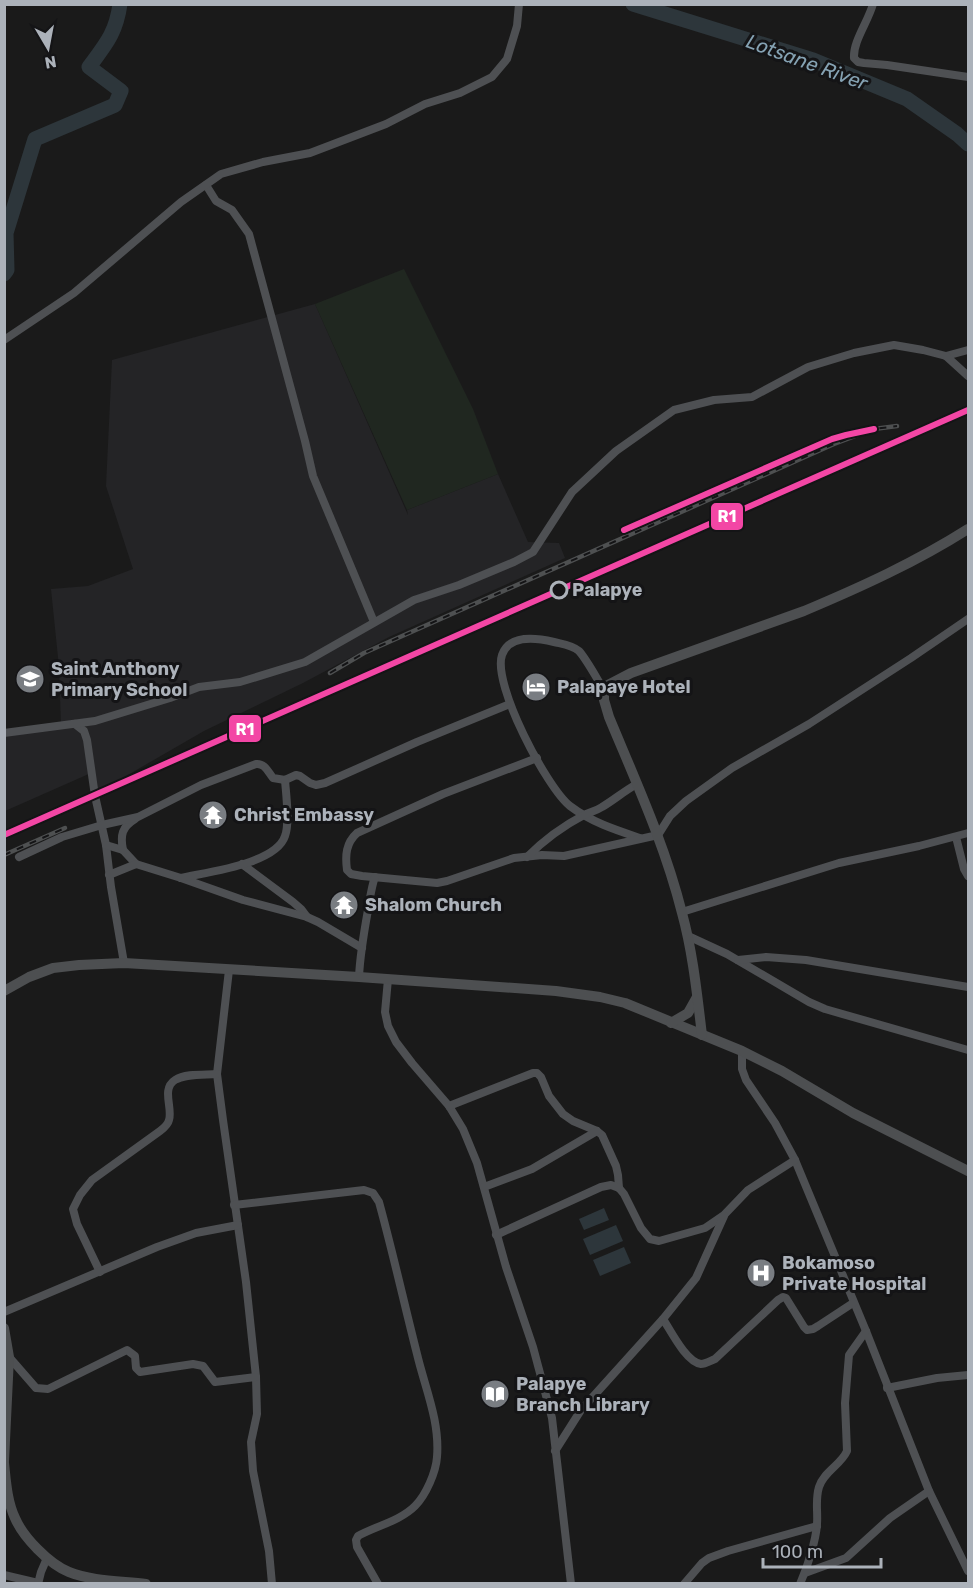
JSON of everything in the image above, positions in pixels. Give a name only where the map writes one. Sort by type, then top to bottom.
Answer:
[{"type":"street","points":[[4,340],[74,293],[181,202],[221,174],[263,162],[310,153],[386,124],[424,104],[460,93],[492,77],[507,60],[517,26],[519,4]]},
{"type":"street","points":[[873,4],[856,43],[854,58],[858,62],[887,64],[969,77]]},
{"type":"street","points":[[206,185],[216,201],[232,210],[249,234],[313,476],[374,622]]},
{"type":"street","points":[[4,733],[95,721],[199,687],[240,682],[305,662],[414,600],[482,576],[532,552],[572,492],[616,451],[674,410],[714,400],[752,397],[808,367],[854,353],[894,345],[946,356],[969,376]]},
{"type":"street","points":[[946,356],[969,350]]},
{"type":"street","points":[[702,1035],[688,936],[682,912],[658,835],[603,700],[604,690],[608,685],[631,673],[841,596],[934,550],[969,529]]},
{"type":"street","points":[[537,758],[443,794],[357,833],[347,847],[347,870],[375,878],[437,883],[514,858],[542,855],[564,856],[658,835],[670,816],[686,801],[732,768],[809,724],[969,619]]},
{"type":"street","points":[[604,690],[579,651],[571,646],[539,638],[522,639],[509,644],[502,654],[503,684],[510,704],[528,744],[556,790],[568,804],[584,815],[641,838]]},
{"type":"street","points":[[123,850],[122,832],[129,823],[201,785],[260,764],[273,778],[285,780],[296,775],[316,785],[325,783],[510,704]]},
{"type":"street","points":[[75,724],[84,731],[87,740],[124,963]]},
{"type":"street","points":[[181,878],[253,862],[273,851],[285,838],[287,808],[285,780]]},
{"type":"street","points":[[527,857],[558,831],[584,815],[603,807],[637,784]]},
{"type":"street","points":[[19,857],[62,837],[138,817]]},
{"type":"street","points":[[682,912],[839,863],[969,833]]},
{"type":"street","points":[[956,837],[964,870],[969,876]]},
{"type":"street","points":[[106,845],[123,850],[136,864],[243,900],[307,917],[362,948]]},
{"type":"street","points":[[109,875],[136,864]]},
{"type":"street","points":[[242,864],[301,909],[307,917]]},
{"type":"street","points":[[359,977],[360,958],[375,878]]},
{"type":"street","points":[[688,936],[738,960],[825,1009],[969,1050]]},
{"type":"street","points":[[738,960],[766,957],[806,960],[969,987]]},
{"type":"street","points":[[4,991],[29,977],[53,968],[79,964],[124,963],[388,979],[556,991],[600,997],[625,1003],[742,1051],[782,1071],[853,1113],[969,1171]]},
{"type":"street","points":[[229,970],[217,1074],[246,1282],[256,1377],[257,1414],[251,1442],[253,1471],[272,1584]]},
{"type":"street","points":[[388,979],[385,1012],[388,1026],[401,1049],[449,1106],[463,1129],[477,1163],[496,1235],[533,1347],[552,1419],[571,1584]]},
{"type":"street","points":[[671,1023],[688,1013],[697,996]]},
{"type":"street","points":[[742,1051],[742,1069],[746,1080],[775,1123],[795,1160],[929,1491],[966,1558],[969,1571]]},
{"type":"street","points":[[449,1106],[537,1073],[549,1096],[563,1114],[602,1135],[616,1166],[619,1188]]},
{"type":"street","points":[[100,1272],[77,1224],[73,1209],[80,1195],[92,1180],[167,1124],[170,1119],[168,1088],[174,1080],[188,1076],[217,1074]]},
{"type":"street","points":[[484,1187],[532,1169],[597,1131]]},
{"type":"street","points":[[496,1235],[601,1187],[611,1185],[619,1188],[624,1194],[650,1239],[659,1241],[705,1228],[724,1215],[748,1191],[795,1160]]},
{"type":"street","points":[[234,1205],[364,1190],[373,1193],[379,1202],[432,1407],[437,1429],[437,1457],[433,1475],[416,1506],[404,1515],[358,1536],[356,1540],[357,1547],[378,1584]]},
{"type":"street","points":[[555,1452],[581,1410],[663,1319],[696,1278],[724,1215]]},
{"type":"street","points":[[4,1312],[157,1247],[196,1233],[238,1225]]},
{"type":"street","points":[[663,1319],[689,1358],[699,1364],[715,1359],[778,1300],[783,1298],[789,1302],[807,1330],[813,1329],[853,1303]]},
{"type":"street","points":[[4,1328],[9,1357],[4,1462],[8,1492],[15,1518],[33,1544],[58,1567],[79,1575],[146,1584]]},
{"type":"street","points":[[800,1584],[817,1526],[816,1500],[822,1478],[845,1456],[847,1450],[845,1403],[849,1354],[866,1331]]},
{"type":"street","points":[[9,1357],[36,1388],[48,1389],[127,1350],[135,1356],[136,1368],[140,1372],[193,1364],[203,1366],[215,1382],[256,1377]]},
{"type":"street","points":[[887,1388],[937,1378],[969,1375]]},
{"type":"street","points":[[805,1573],[846,1558],[890,1518],[929,1491]]},
{"type":"street","points":[[684,1584],[709,1558],[817,1526]]},
{"type":"street","points":[[4,1575],[38,1583],[40,1572],[47,1558]]},
{"type":"shaded area","points":[[404,269],[473,409],[498,474],[407,510],[315,304]]},
{"type":"shaded area","points":[[315,304],[408,515],[407,510],[498,474],[528,542],[559,543],[565,558],[389,637],[303,683],[204,731],[95,796],[91,773],[5,811],[4,733],[61,725],[59,667],[51,589],[88,586],[133,569],[106,486],[112,360]]},
{"type":"shaded area","points":[[604,1208],[609,1220],[584,1230],[579,1219]]},
{"type":"shaded area","points":[[616,1225],[623,1241],[590,1255],[583,1239]]},
{"type":"shaded area","points":[[624,1247],[631,1263],[600,1276],[593,1260]]},
{"type":"waterway","name":"Lotsane River","points":[[4,274],[7,270],[6,233],[35,139],[115,105],[121,91],[89,67],[113,31],[120,4]]},
{"type":"waterway","name":"Lotsane River","points":[[633,4],[813,60],[907,99],[968,144]]},
{"type":"railway","points":[[330,673],[364,653],[834,444],[874,429],[897,426]]},
{"type":"railway","points":[[4,838],[24,827]]},
{"type":"railway","points":[[4,855],[65,828]]},
{"type":"transit line","name":"R1","points":[[4,835],[968,410]]},
{"type":"transit line","name":"R1","points":[[624,530],[832,439],[874,429]]},
{"type":"place","name":"Palapye","points":[[559,590]]},
{"type":"place","name":"Saint Anthony Primary School","points":[[30,679]]},
{"type":"place","name":"Palapaye Hotel","points":[[536,687]]},
{"type":"place","name":"Christ Embassy","points":[[213,815]]},
{"type":"place","name":"Shalom Church","points":[[344,905]]},
{"type":"place","name":"Bokamoso Private Hospital","points":[[761,1273]]},
{"type":"place","name":"Palapye Branch Library","points":[[495,1394]]}]
